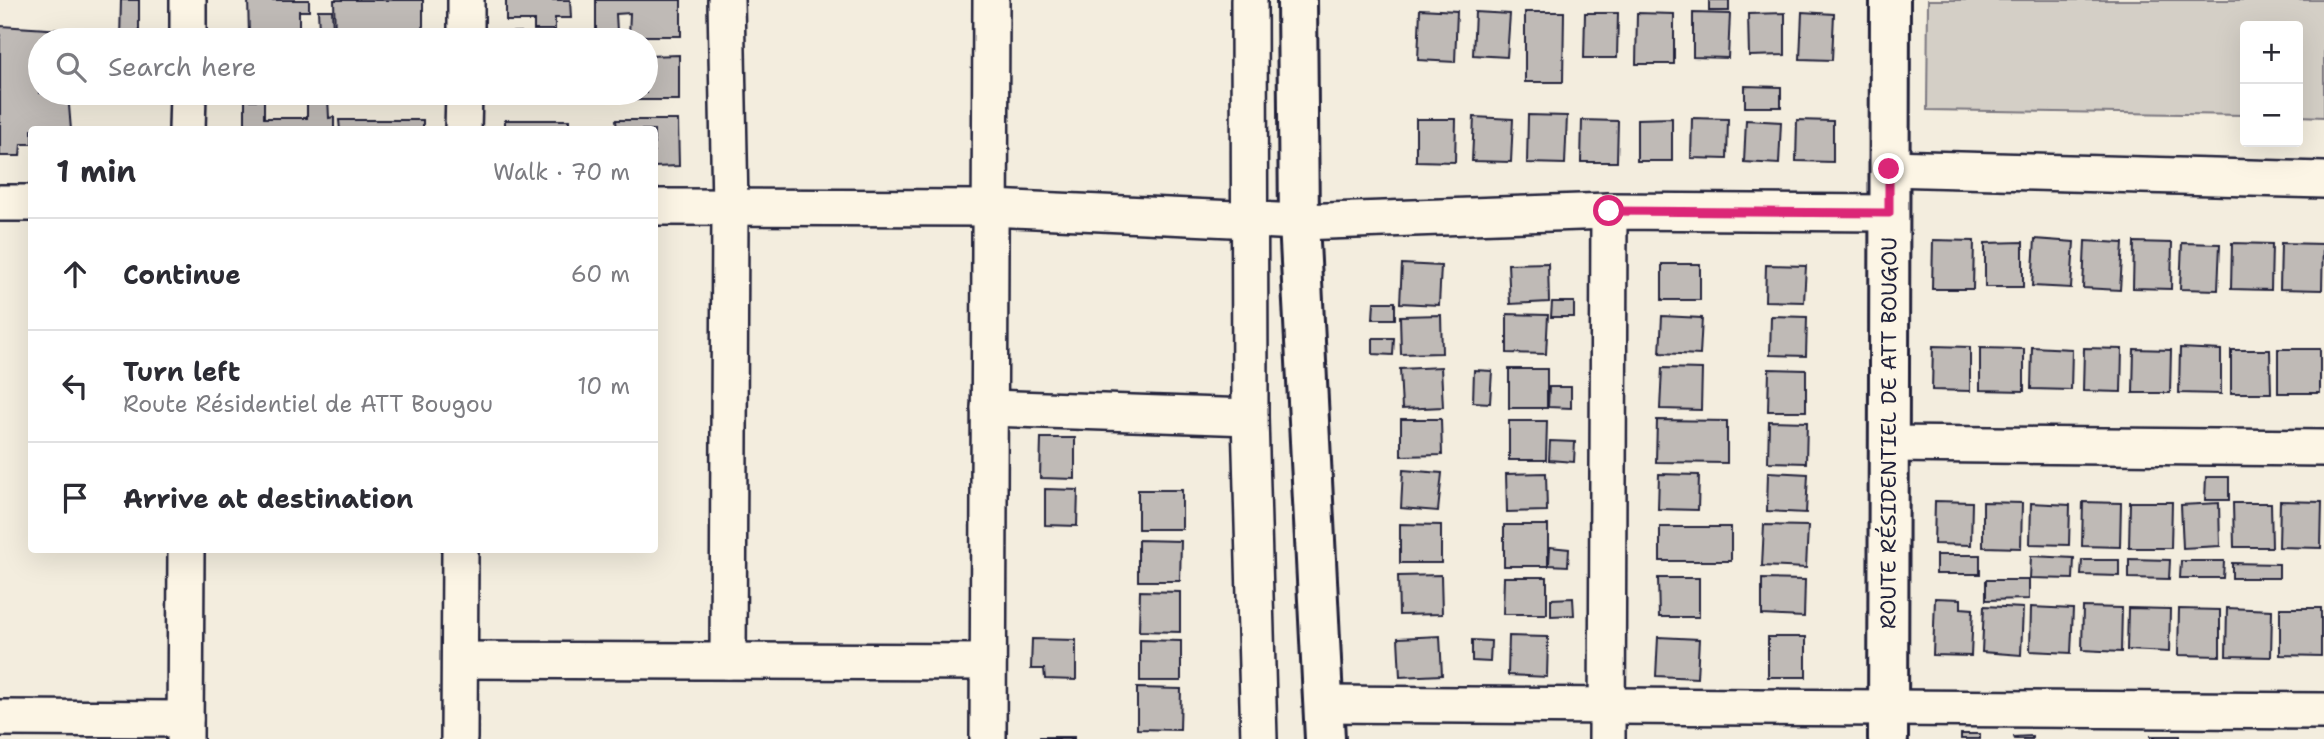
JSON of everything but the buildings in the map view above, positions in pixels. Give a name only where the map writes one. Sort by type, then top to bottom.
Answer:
[{"type":"street","points":[[188,0],[188,28]]},
{"type":"street","points":[[466,28],[467,0]]},
{"type":"street","points":[[726,0],[730,207],[728,661]]},
{"type":"street","points":[[988,739],[990,0]]},
{"type":"street","points":[[1249,0],[1250,417],[1259,739]]},
{"type":"street","points":[[1297,0],[1299,222],[1324,722],[1888,723],[2324,711]]},
{"type":"street","name":"ROUTE RÉSIDENTIEL DE ATT BOUGOU","points":[[1888,723],[1891,0]]},
{"type":"street","points":[[187,126],[188,105]]},
{"type":"street","points":[[463,126],[464,105]]},
{"type":"street","points":[[1889,169],[2324,180]]},
{"type":"street","points":[[0,203],[28,203]]},
{"type":"street","points":[[658,206],[990,208],[1299,222],[1609,211],[1889,213]]},
{"type":"street","points":[[1607,722],[1609,211]]},
{"type":"street","points":[[989,408],[1250,417]]},
{"type":"street","points":[[1889,444],[2324,448]]},
{"type":"street","points":[[0,718],[185,729],[186,553]]},
{"type":"street","points":[[459,739],[460,553]]},
{"type":"street","points":[[460,660],[988,662]]},
{"type":"shaded area","points":[[1928,0],[2324,0],[2324,117],[2303,116],[2303,21],[2240,21],[2240,115],[1927,110]]},
{"type":"route","points":[[1609,211],[1889,213],[1889,169]]}]
